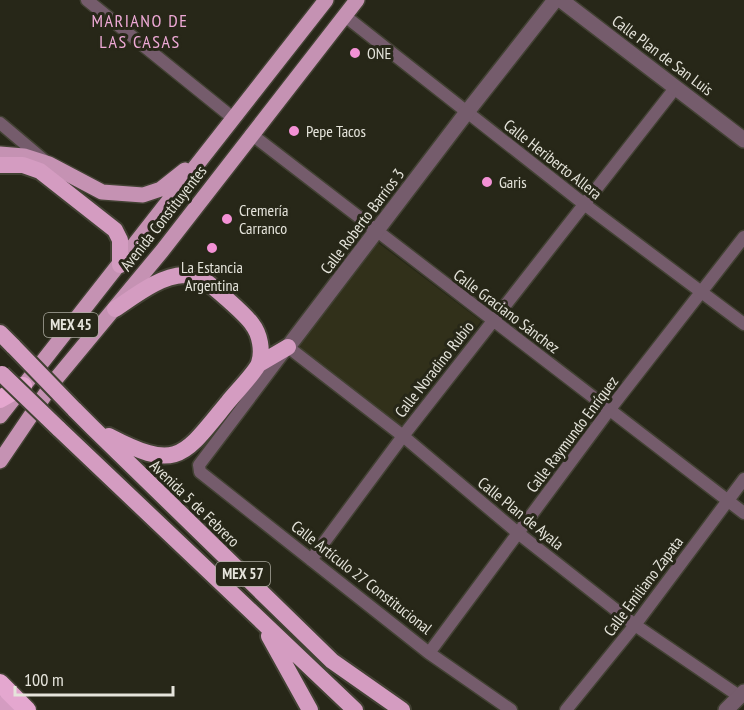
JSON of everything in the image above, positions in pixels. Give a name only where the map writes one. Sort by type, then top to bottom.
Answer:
[{"type":"highway","points":[[0,165],[22,165],[40,171],[115,230],[120,240],[120,265]]},
{"type":"highway","points":[[115,309],[168,278],[187,275],[200,277],[253,324],[260,341],[259,364]]},
{"type":"highway","name":"Avenida 5 de Febrero","points":[[4,337],[93,429],[332,661],[402,710]]},
{"type":"highway","points":[[93,429],[136,451],[159,456],[177,455],[195,442],[259,364],[288,347]]},
{"type":"highway","name":"MEX 57","points":[[1,373],[355,710]]},
{"type":"highway","points":[[0,399],[23,386]]},
{"type":"highway","points":[[261,622],[310,710]]},
{"type":"highway","points":[[0,683],[27,710]]},
{"type":"highway","points":[[0,704],[9,710]]},
{"type":"main road","name":"Avenida Constituyentes","points":[[0,461],[55,380],[115,309],[357,0]]},
{"type":"main road","name":"Avenida Constituyentes","points":[[0,416],[120,265],[321,2]]},
{"type":"main road","points":[[0,154],[24,156],[49,164],[102,192],[143,195],[161,189],[204,155]]},
{"type":"street","points":[[87,0],[233,118]]},
{"type":"street","name":"Calle Roberto Barrios 3","points":[[200,465],[376,231],[555,0]]},
{"type":"street","name":"Calle Plan de San Luis","points":[[561,0],[744,140]]},
{"type":"street","name":"Calle Heriberto Allera","points":[[345,16],[584,204],[744,324]]},
{"type":"street","name":"Calle Noradino Rubio","points":[[311,561],[403,436],[676,87]]},
{"type":"street","points":[[0,123],[49,164]]},
{"type":"street","name":"Calle Graciano Sánchez","points":[[251,134],[744,513]]},
{"type":"street","name":"Calle Raymundo Enríquez","points":[[429,653],[610,409],[744,237]]},
{"type":"street","name":"Calle Plan de Ayala","points":[[288,347],[403,436],[518,533],[635,625],[741,694]]},
{"type":"street","name":"Calle Artículo 27 Constitucional","points":[[200,465],[200,472],[311,561],[429,653],[511,710]]},
{"type":"street","name":"Calle Emiliano Zapata","points":[[566,710],[635,625],[744,479]]},
{"type":"street","points":[[726,710],[741,694]]},
{"type":"shaded area","points":[[377,242],[481,321],[400,428],[295,348]]},
{"type":"place","name":"ONE","points":[[355,53]]},
{"type":"place","name":"Pepe Tacos","points":[[294,131]]},
{"type":"place","name":"Garis","points":[[487,182]]},
{"type":"place","name":"Cremería Carranco","points":[[227,219]]},
{"type":"place","name":"La Estancia Argentina","points":[[212,248]]},
{"type":"district","name":"MARIANO DE LAS CASAS","points":[[140,31]]}]
